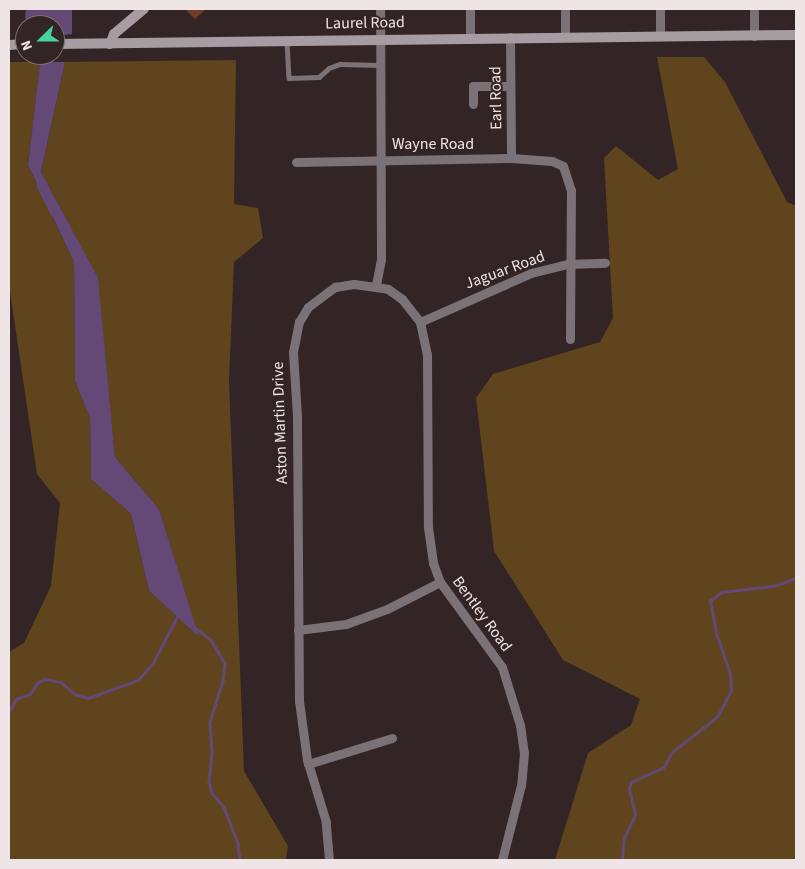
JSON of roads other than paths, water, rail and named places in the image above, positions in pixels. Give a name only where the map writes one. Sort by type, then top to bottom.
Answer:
[{"type":"main road","points":[[110,44],[114,34],[144,9]]},
{"type":"main road","name":"Laurel Road","points":[[65,44],[380,38],[796,35]]},
{"type":"street","points":[[376,285],[381,260],[380,9]]},
{"type":"street","points":[[470,9],[470,37]]},
{"type":"street","points":[[565,37],[566,9]]},
{"type":"street","points":[[660,9],[660,36]]},
{"type":"street","points":[[754,9],[754,36]]},
{"type":"street","name":"Earl Road","points":[[510,37],[511,158]]},
{"type":"street","points":[[473,104],[472,86],[510,86]]},
{"type":"street","name":"Wayne Road","points":[[296,162],[511,158],[552,161],[566,170],[571,190],[568,264]]},
{"type":"street","name":"Jaguar Road","points":[[420,322],[531,273],[568,264],[605,263]]},
{"type":"street","points":[[568,264],[570,339]]},
{"type":"street","name":"Aston Martin Drive","points":[[329,860],[326,822],[308,764],[299,700],[297,416],[293,352],[299,322],[308,306],[335,288],[354,284],[376,285]]},
{"type":"street","name":"Bentley Road","points":[[376,285],[388,288],[402,299],[420,322],[426,354],[428,527],[433,563],[440,582],[502,667],[520,725],[524,754],[522,785],[502,860]]},
{"type":"street","points":[[298,630],[346,624],[387,609],[440,582]]},
{"type":"street","points":[[308,764],[392,738]]},
{"type":"lane","points":[[287,40],[288,78],[319,77],[329,68],[340,64],[380,65]]},
{"type":"waterway","points":[[38,185],[52,214]]},
{"type":"waterway","points":[[622,860],[624,838],[635,815],[629,789],[631,782],[664,767],[672,752],[717,717],[731,691],[730,674],[717,637],[710,601],[721,592],[773,586],[796,578]]},
{"type":"waterway","points":[[9,712],[16,699],[30,694],[38,682],[45,679],[61,682],[75,694],[88,698],[138,680],[153,663],[178,615]]},
{"type":"waterway","points":[[194,627],[211,640],[225,663],[223,681],[210,722],[212,754],[209,782],[212,793],[224,807],[238,844],[240,860]]}]
